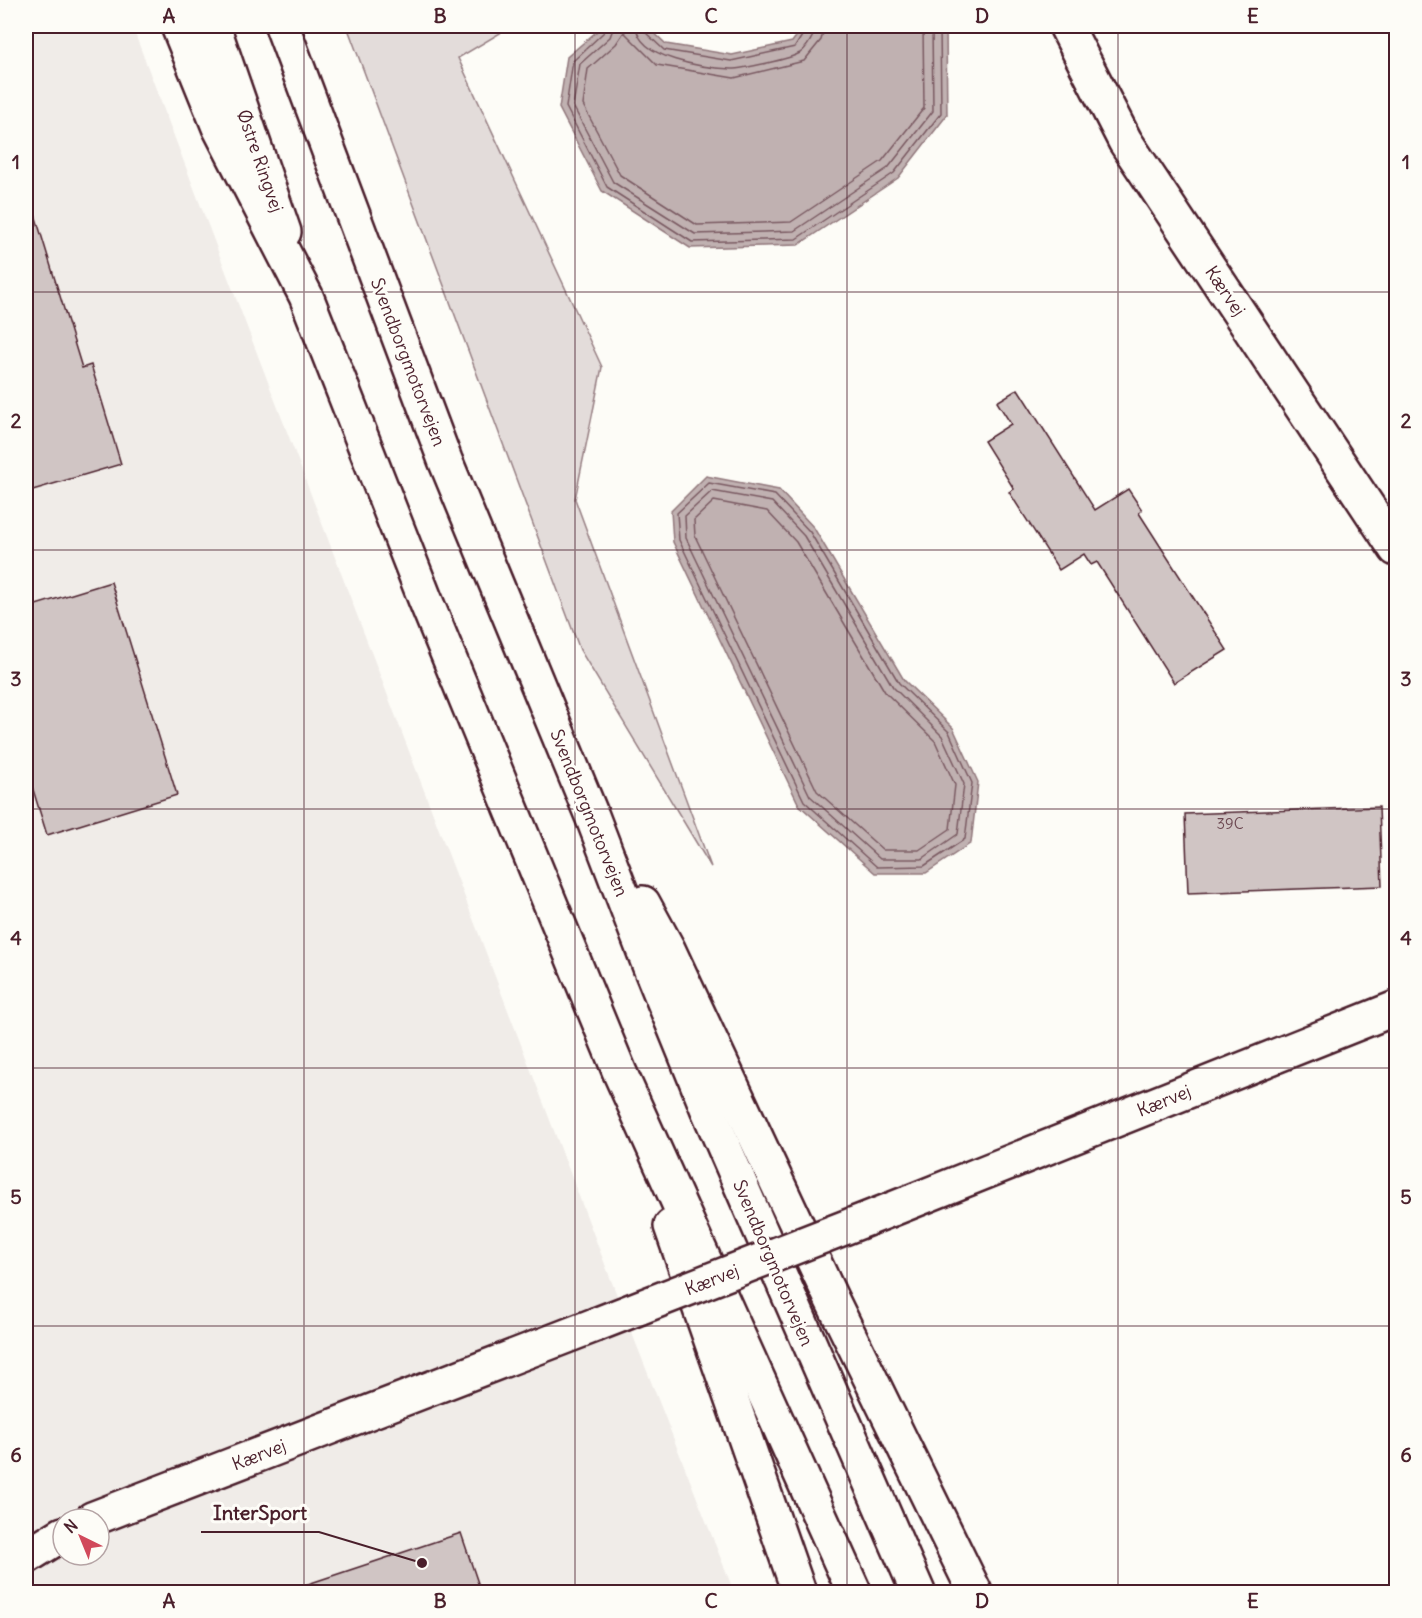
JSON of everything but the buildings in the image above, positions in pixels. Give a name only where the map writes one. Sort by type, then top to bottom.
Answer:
[{"type":"main road","points":[[178,26],[219,127],[306,297],[425,599],[620,1073],[854,1593]]},
{"type":"main road","name":"Østre Ringvej","points":[[213,26],[306,297]]},
{"type":"main road","name":"Svendborgmotorvejen","points":[[282,26],[446,460],[592,816],[708,1110],[918,1593]]},
{"type":"main road","name":"Kærvej","points":[[1066,26],[1125,141],[1396,549]]},
{"type":"main road","points":[[592,816],[668,949],[832,1300],[975,1593]]},
{"type":"main road","name":"Kærvej","points":[[111,1512],[890,1210],[1396,1008]]},
{"type":"main road","points":[[620,1073],[698,1307],[801,1593]]},
{"type":"main road","points":[[26,1557],[51,1541]]},
{"type":"shaded area","points":[[26,26],[132,26],[611,1280],[734,1592],[26,1592]]},
{"type":"shaded area","points":[[347,26],[512,26],[458,58],[602,367],[575,499],[711,867],[580,650]]},
{"type":"water","points":[[603,26],[647,26],[666,44],[732,55],[792,42],[804,26],[946,26],[947,115],[898,178],[798,245],[690,248],[602,191],[559,108],[567,57]]},
{"type":"water","points":[[706,476],[779,490],[814,528],[904,680],[953,728],[978,782],[971,843],[926,873],[875,873],[799,805],[673,542],[671,511]]},
{"type":"place","name":"InterSport","points":[[422,1563]]}]
